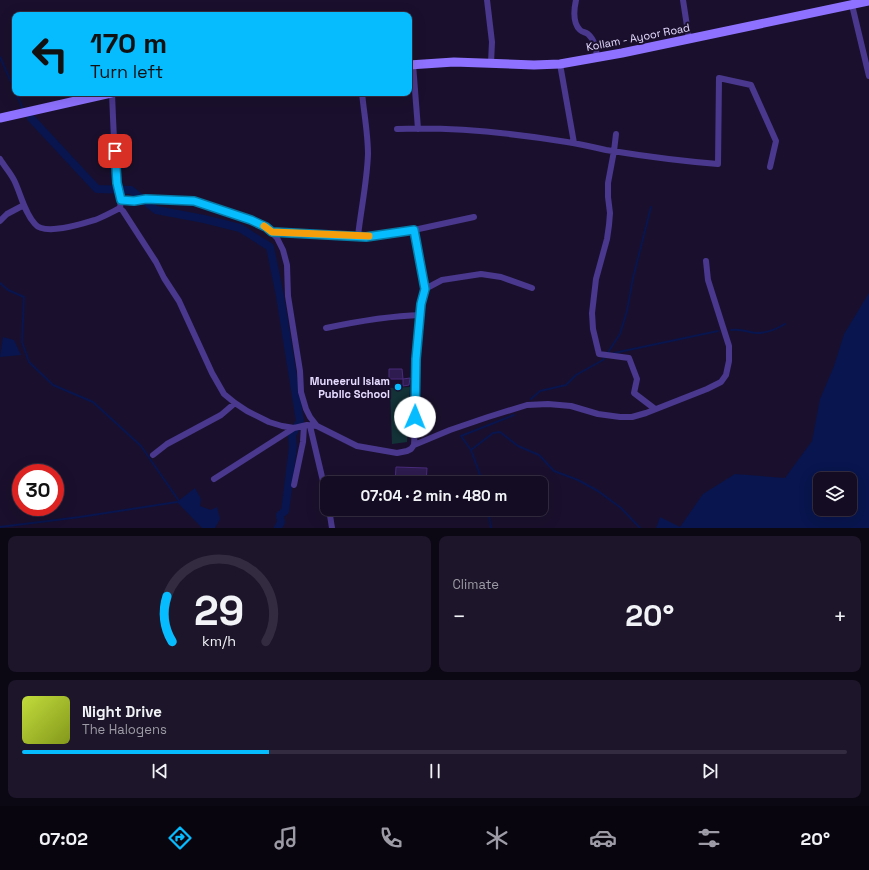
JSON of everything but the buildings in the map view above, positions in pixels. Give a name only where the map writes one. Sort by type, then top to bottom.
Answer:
[{"type":"main road","name":"Kollam - Ayoor Road","points":[[412,65],[454,62],[534,66],[560,64],[689,39],[869,1]]},
{"type":"main road","points":[[0,118],[99,96]]},
{"type":"street","points":[[487,0],[491,22],[491,63]]},
{"type":"street","points":[[576,0],[574,16],[575,23],[580,30],[588,35],[594,42],[598,57]]},
{"type":"street","points":[[683,0],[689,39]]},
{"type":"street","points":[[852,5],[869,76]]},
{"type":"street","points":[[560,64],[574,143]]},
{"type":"street","points":[[412,74],[418,129]]},
{"type":"street","points":[[397,129],[499,133],[574,143],[679,161],[718,164],[719,78],[751,85],[776,141],[770,167]]},
{"type":"street","points":[[112,96],[112,122],[117,183],[121,200],[120,208],[156,262],[178,301],[224,394],[235,403],[269,422],[282,426],[318,426]]},
{"type":"street","points":[[358,236],[367,177],[368,153],[362,96]]},
{"type":"street","points":[[616,134],[608,183],[610,213],[607,239],[601,257],[593,295],[593,329],[599,354],[629,358],[637,379],[634,393],[655,410]]},
{"type":"street","points":[[0,159],[14,180],[24,205],[38,228],[50,230],[59,229],[94,220],[120,208]]},
{"type":"street","points":[[121,200],[194,201],[251,220],[266,227],[272,232],[278,238],[287,266],[288,296],[300,371],[301,392],[310,417],[318,426],[357,446],[372,450],[397,453],[407,451],[414,445],[450,430],[527,405],[548,404],[571,406],[598,414],[620,418],[632,417],[655,410],[708,389],[721,382],[726,375],[729,361],[729,346],[708,280],[706,261]]},
{"type":"street","points":[[0,221],[7,214],[24,205]]},
{"type":"street","points":[[272,232],[366,237],[414,230],[474,217]]},
{"type":"street","points":[[414,230],[425,289],[421,304],[416,359],[414,445]]},
{"type":"street","points":[[425,289],[442,280],[481,274],[502,277],[532,288]]},
{"type":"street","points":[[326,328],[390,316],[421,315]]},
{"type":"street","points":[[153,455],[167,444],[221,415],[235,403]]},
{"type":"street","points":[[214,479],[301,427]]},
{"type":"street","points":[[294,485],[303,442],[301,427]]},
{"type":"street","points":[[301,427],[320,479]]},
{"type":"street","points":[[330,516],[332,528]]},
{"type":"green space","points":[[410,387],[407,442],[392,444],[390,388]]},
{"type":"shaded area","points":[[869,293],[869,528],[656,528],[660,517],[680,527],[703,494],[735,474],[785,478],[812,441],[820,399],[834,366],[844,334]]},
{"type":"shaded area","points":[[3,337],[14,340],[21,355],[0,357]]},
{"type":"shaded area","points":[[195,488],[201,499],[200,506],[211,510],[217,507],[220,519],[215,528],[202,528],[177,502]]},
{"type":"waterway","points":[[0,57],[12,84]]},
{"type":"waterway","points":[[17,96],[23,109]]},
{"type":"waterway","points":[[31,118],[97,189],[131,190],[156,210],[204,219],[240,228],[270,247],[280,296],[300,421],[292,435],[293,447],[285,511],[280,515],[281,522],[278,528]]},
{"type":"waterway","points":[[531,399],[540,391],[566,385],[576,375],[603,360],[620,334],[627,311],[633,278],[651,207]]},
{"type":"waterway","points":[[0,283],[8,290],[24,297],[22,342],[29,362],[53,385],[93,402],[141,446],[179,501]]},
{"type":"waterway","points":[[731,330],[741,330],[755,333],[773,330],[785,324]]},
{"type":"waterway","points":[[614,353],[718,331]]},
{"type":"waterway","points":[[480,476],[471,450],[461,436],[514,415]]},
{"type":"waterway","points":[[471,450],[493,433],[500,432],[518,446],[539,455],[554,471],[578,480],[598,491],[621,508],[640,528]]},
{"type":"waterway","points":[[0,527],[80,517],[177,502]]},
{"type":"waterway","points":[[489,516],[491,528]]},
{"type":"slow traffic","points":[[264,226],[272,232],[369,236]]},
{"type":"place","name":"Muneerul Islam Public School","points":[[398,387]]},
{"type":"route","points":[[115,151],[117,183],[121,200],[134,201],[146,199],[194,201],[234,213],[266,227],[272,232],[366,237],[414,230],[425,289],[421,304],[416,359],[415,417]]}]
